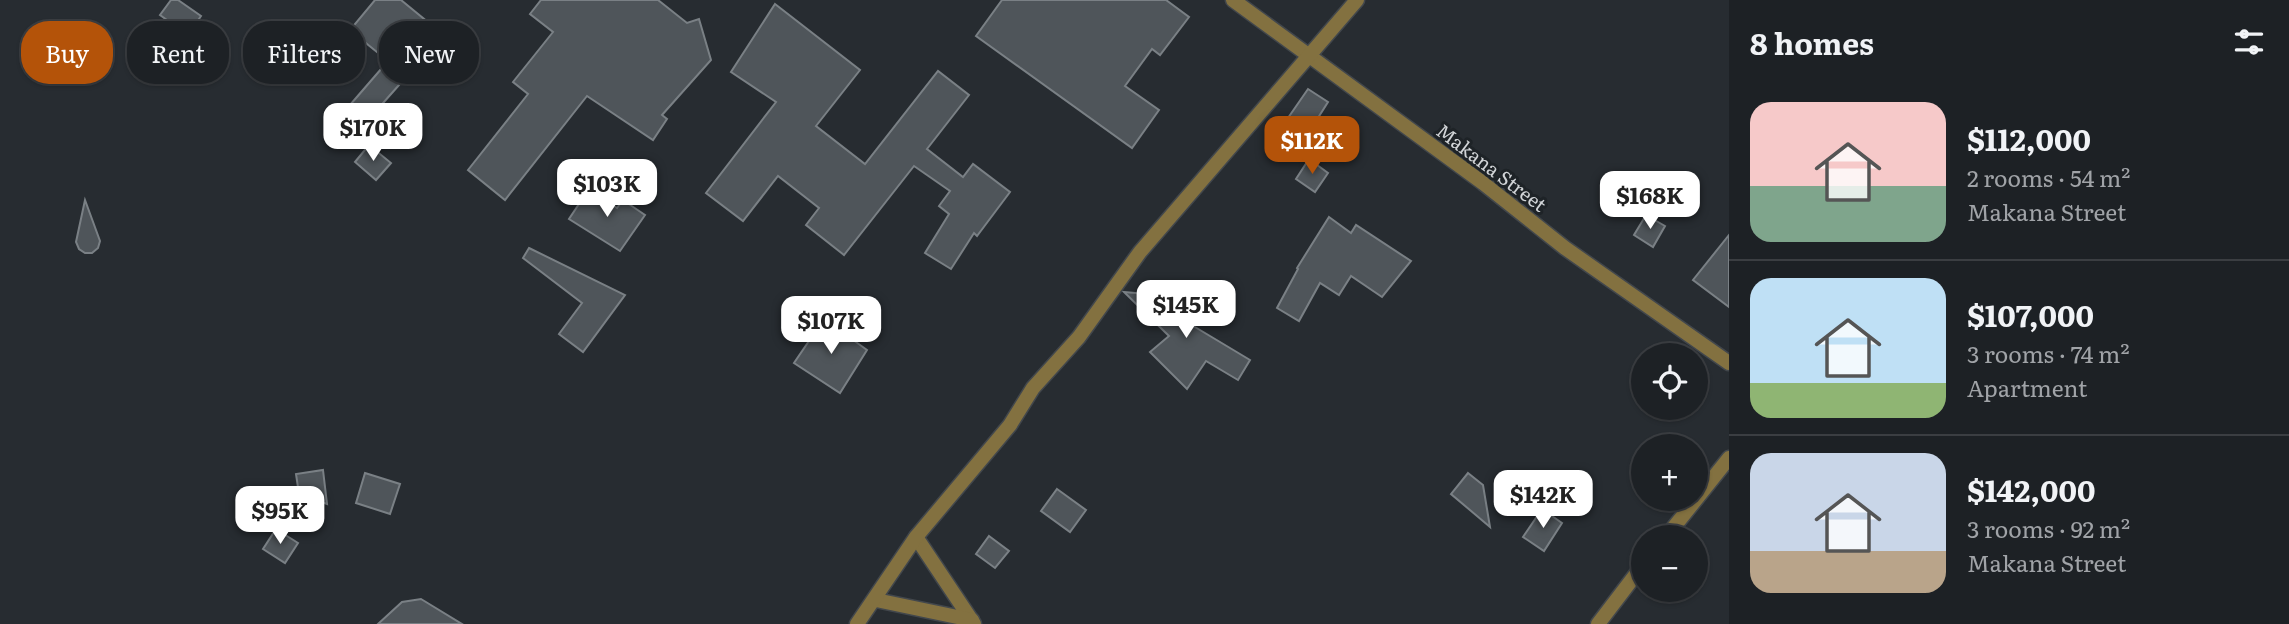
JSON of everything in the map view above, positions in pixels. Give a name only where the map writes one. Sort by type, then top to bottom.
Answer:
[{"type":"street","name":"Makana Street","points":[[1233,0],[1483,183],[1565,248],[1729,363]]},
{"type":"street","points":[[858,624],[916,537],[1010,425],[1033,388],[1079,337],[1140,251],[1357,0]]},
{"type":"street","points":[[1676,525],[1729,458]]},
{"type":"street","points":[[916,537],[973,622]]},
{"type":"street","points":[[1598,624],[1631,581]]},
{"type":"street","points":[[876,600],[973,622]]},
{"type":"building","points":[[171,0],[178,0],[201,16],[198,21],[168,21],[160,15]]},
{"type":"building","points":[[375,0],[401,0],[427,21],[379,21],[379,54],[365,42],[365,21],[358,21]]},
{"type":"building","points":[[541,0],[658,0],[687,23],[699,19],[711,60],[662,115],[667,119],[653,140],[587,96],[505,200],[468,170],[528,94],[513,82],[553,32],[530,14]]},
{"type":"building","points":[[1002,0],[1166,0],[1189,17],[1160,55],[1152,49],[1125,86],[1159,110],[1132,148],[976,36]]},
{"type":"building","points":[[775,4],[860,70],[816,126],[865,164],[938,71],[969,95],[927,149],[963,177],[973,164],[1010,192],[977,236],[974,233],[951,269],[925,253],[949,214],[939,206],[950,191],[914,166],[844,255],[806,225],[819,208],[778,176],[743,221],[706,193],[776,102],[731,72]]},
{"type":"building","points":[[379,71],[379,84],[400,84],[368,120],[350,105]]},
{"type":"building","points":[[1308,89],[1328,102],[1309,132],[1288,118]]},
{"type":"building","points":[[369,145],[391,163],[376,180],[355,162]]},
{"type":"building","points":[[1309,159],[1328,173],[1315,192],[1296,179]]},
{"type":"building","points":[[589,189],[617,208],[623,200],[645,215],[620,251],[569,219]]},
{"type":"building","points":[[85,200],[100,241],[98,248],[92,253],[79,249],[76,242]]},
{"type":"building","points":[[1646,215],[1665,226],[1653,247],[1634,235]]},
{"type":"building","points":[[1329,217],[1351,233],[1356,225],[1411,261],[1382,297],[1351,276],[1339,295],[1320,283],[1299,321],[1277,308],[1297,268]]},
{"type":"building","points":[[1729,235],[1729,307],[1693,280]]},
{"type":"building","points":[[529,248],[625,295],[583,352],[559,334],[582,303],[523,258]]},
{"type":"building","points":[[1124,292],[1194,298],[1180,318],[1250,360],[1238,380],[1206,361],[1187,389],[1150,352],[1169,336]]},
{"type":"building","points":[[824,319],[867,350],[840,393],[794,363]]},
{"type":"building","points":[[323,470],[327,504],[299,494],[296,474]]},
{"type":"building","points":[[365,473],[400,484],[390,514],[356,503]]},
{"type":"building","points":[[1468,473],[1483,485],[1490,527],[1451,494]]},
{"type":"building","points":[[1057,489],[1086,510],[1070,532],[1041,511]]},
{"type":"building","points":[[1542,509],[1562,523],[1544,551],[1523,537]]},
{"type":"building","points":[[276,529],[298,543],[285,563],[263,549]]},
{"type":"building","points":[[989,536],[1009,551],[995,568],[976,554]]},
{"type":"building","points":[[421,599],[462,624],[378,624],[402,602]]}]
